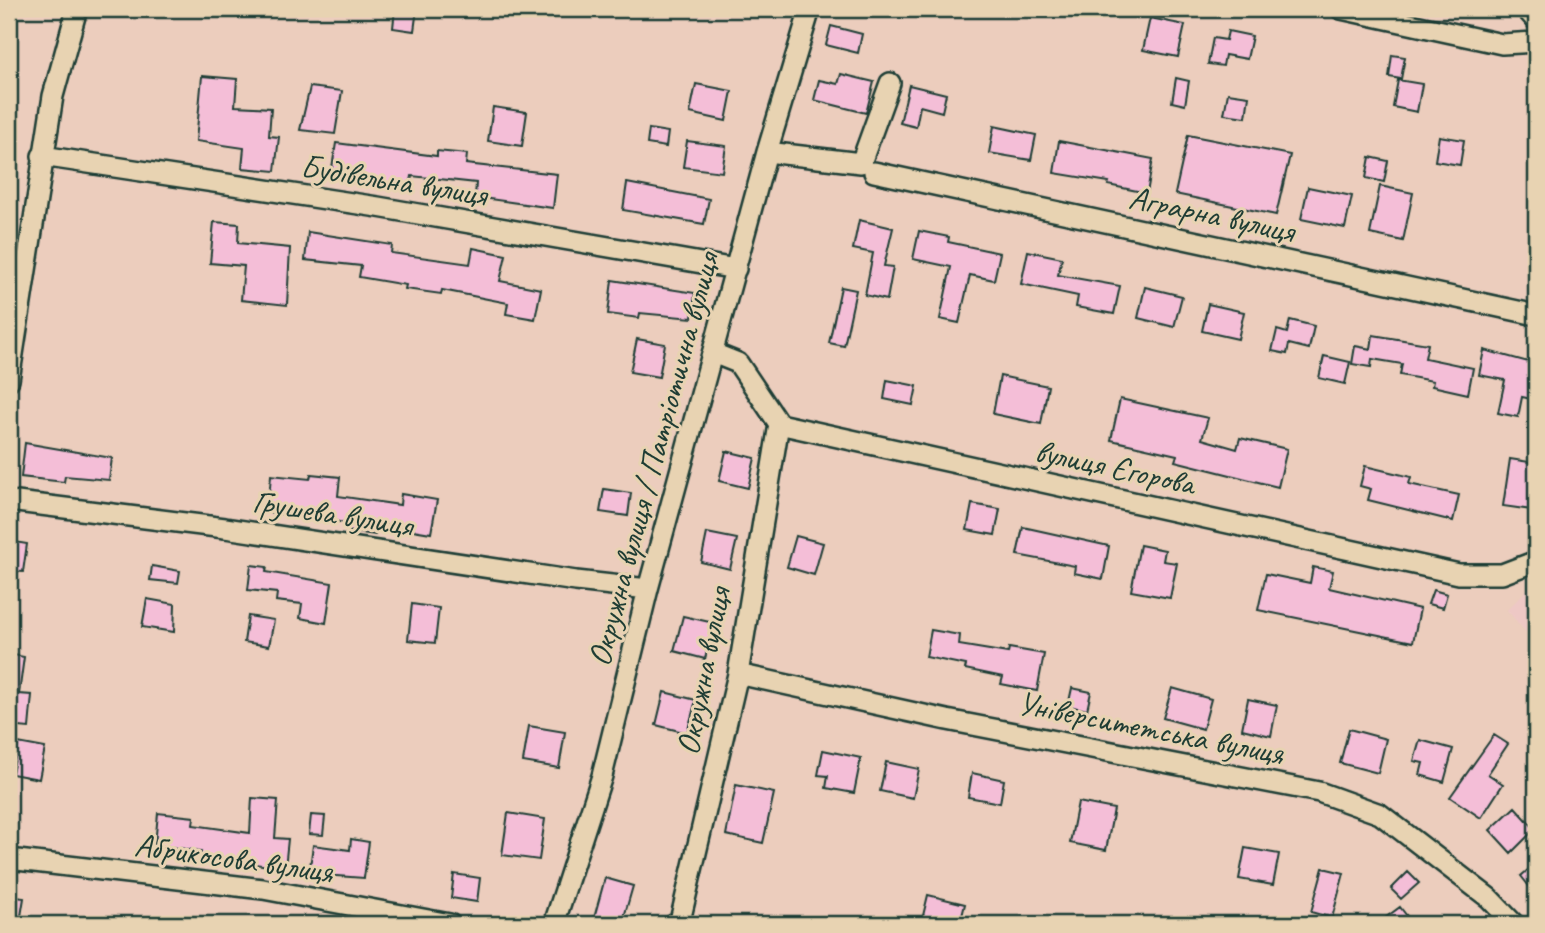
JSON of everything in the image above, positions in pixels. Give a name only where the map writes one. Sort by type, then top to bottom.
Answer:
[{"type":"street","points":[[9,380],[42,156],[53,96],[77,9]]},
{"type":"street","name":"Окружна вулиця / Патріотична вулиця","points":[[554,924],[602,776],[648,589],[767,152],[810,9]]},
{"type":"street","points":[[1341,9],[1502,44],[1536,42]]},
{"type":"street","points":[[1526,9],[1536,20]]},
{"type":"street","points":[[767,152],[861,163],[890,83]]},
{"type":"street","name":"Будівельна вулиця","points":[[42,156],[378,207],[736,269]]},
{"type":"street","name":"Аграрна вулиця","points":[[874,172],[1536,315]]},
{"type":"street","points":[[713,353],[738,363],[779,424]]},
{"type":"street","name":"вулиця Єгорова","points":[[779,424],[1459,574],[1503,574],[1536,561]]},
{"type":"street","name":"Окружна вулиця","points":[[675,924],[680,921],[738,674],[779,424]]},
{"type":"street","name":"Грушева вулиця","points":[[9,501],[225,528],[576,581],[648,589]]},
{"type":"street","name":"Університетська вулиця","points":[[738,674],[947,720],[1319,792],[1380,814],[1489,898],[1514,924]]},
{"type":"street","name":"Абрикосова вулиця","points":[[9,859],[263,888],[450,924]]},
{"type":"shaded area","points":[[1536,581],[1536,644],[1507,610]]},
{"type":"building","points":[[395,9],[417,9],[414,31],[393,28]]},
{"type":"building","points":[[1150,18],[1185,25],[1178,57],[1143,50]]},
{"type":"building","points":[[831,26],[862,34],[858,53],[826,45]]},
{"type":"building","points":[[1228,31],[1252,36],[1247,59],[1225,55],[1223,66],[1208,64],[1213,38],[1226,40]]},
{"type":"building","points":[[1392,55],[1405,57],[1401,79],[1389,77]]},
{"type":"building","points":[[841,74],[874,82],[866,113],[814,100],[819,80],[838,84]]},
{"type":"building","points":[[202,76],[237,79],[235,106],[271,108],[269,136],[279,137],[275,171],[242,168],[244,148],[196,141]]},
{"type":"building","points":[[1176,78],[1189,81],[1185,105],[1172,102]]},
{"type":"building","points":[[1398,80],[1422,84],[1417,112],[1393,107]]},
{"type":"building","points":[[696,84],[732,91],[726,121],[690,113]]},
{"type":"building","points":[[909,85],[946,94],[942,112],[920,106],[916,127],[900,123]]},
{"type":"building","points":[[310,87],[342,91],[335,134],[300,130]]},
{"type":"building","points":[[1228,93],[1249,96],[1246,117],[1224,114]]},
{"type":"building","points":[[493,107],[527,112],[522,146],[488,141]]},
{"type":"building","points":[[994,126],[1036,135],[1031,160],[989,153]]},
{"type":"building","points":[[649,129],[668,132],[666,147],[647,144]]},
{"type":"building","points":[[1188,135],[1290,155],[1276,215],[1175,194]]},
{"type":"building","points":[[1439,136],[1464,140],[1460,165],[1435,161]]},
{"type":"building","points":[[687,141],[726,146],[722,172],[683,167]]},
{"type":"building","points":[[1059,141],[1153,159],[1147,193],[1108,185],[1109,182],[1054,173]]},
{"type":"building","points":[[336,143],[437,156],[437,151],[467,154],[466,164],[557,174],[553,208],[475,197],[476,183],[412,176],[410,188],[331,174]]},
{"type":"building","points":[[1370,157],[1388,161],[1384,182],[1366,178]]},
{"type":"building","points":[[627,183],[709,199],[704,224],[623,210]]},
{"type":"building","points":[[1380,186],[1413,193],[1403,241],[1370,234]]},
{"type":"building","points":[[1308,187],[1352,196],[1345,228],[1301,219]]},
{"type":"building","points":[[859,220],[893,228],[884,266],[893,267],[887,300],[865,295],[873,253],[853,249]]},
{"type":"building","points":[[214,222],[239,224],[238,243],[290,248],[287,305],[241,300],[244,266],[210,263]]},
{"type":"building","points":[[919,231],[949,237],[948,242],[1000,253],[994,280],[970,275],[959,323],[940,319],[951,267],[913,259]]},
{"type":"building","points":[[308,232],[392,245],[391,253],[470,264],[473,248],[506,255],[500,281],[541,289],[535,319],[506,314],[508,303],[442,290],[441,294],[405,289],[406,285],[359,277],[361,266],[305,260]]},
{"type":"building","points":[[1028,251],[1062,258],[1058,275],[1120,286],[1114,314],[1076,307],[1078,296],[1021,284]]},
{"type":"building","points":[[612,280],[695,293],[692,318],[640,313],[639,318],[608,314]]},
{"type":"building","points":[[841,287],[856,290],[844,346],[829,343]]},
{"type":"building","points":[[1145,287],[1182,296],[1174,327],[1138,318]]},
{"type":"building","points":[[1208,304],[1244,312],[1238,339],[1202,331]]},
{"type":"building","points":[[1290,320],[1314,326],[1309,349],[1289,344],[1287,354],[1272,351],[1277,330],[1287,333]]},
{"type":"building","points":[[1373,335],[1428,344],[1425,358],[1473,368],[1468,394],[1432,386],[1433,381],[1400,375],[1402,364],[1372,359],[1371,367],[1352,364],[1355,346],[1371,349]]},
{"type":"building","points":[[637,339],[665,344],[659,377],[630,372]]},
{"type":"building","points":[[1484,350],[1536,364],[1536,400],[1522,397],[1518,417],[1498,413],[1505,380],[1479,375]]},
{"type":"building","points":[[1324,356],[1350,362],[1345,384],[1319,378]]},
{"type":"building","points":[[1000,376],[1048,386],[1041,424],[993,414]]},
{"type":"building","points":[[887,380],[917,386],[913,405],[884,399]]},
{"type":"building","points":[[1120,399],[1208,418],[1202,439],[1237,449],[1240,438],[1287,449],[1278,487],[1175,461],[1177,455],[1111,440]]},
{"type":"building","points":[[25,443],[112,458],[109,480],[65,476],[64,482],[21,477]]},
{"type":"building","points":[[726,451],[755,458],[748,488],[719,481]]},
{"type":"building","points":[[1510,459],[1536,463],[1532,510],[1503,506]]},
{"type":"building","points":[[1365,466],[1411,477],[1409,484],[1459,495],[1453,521],[1368,500],[1371,489],[1360,486]]},
{"type":"building","points":[[311,474],[340,477],[338,496],[400,505],[401,494],[437,500],[431,533],[377,524],[375,535],[346,531],[347,523],[268,512],[271,475],[310,479]]},
{"type":"building","points":[[604,489],[631,493],[628,516],[600,512]]},
{"type":"building","points":[[972,504],[1000,509],[995,535],[967,530]]},
{"type":"building","points":[[1023,527],[1109,546],[1103,579],[1074,573],[1075,566],[1017,555]]},
{"type":"building","points":[[707,533],[737,539],[730,569],[701,562]]},
{"type":"building","points":[[796,536],[823,543],[814,575],[787,567]]},
{"type":"building","points":[[9,541],[27,544],[23,572],[9,571]]},
{"type":"building","points":[[1140,545],[1165,550],[1163,561],[1177,563],[1170,598],[1131,591]]},
{"type":"building","points":[[251,565],[267,567],[266,572],[332,583],[326,623],[300,618],[302,604],[276,601],[277,593],[248,590]]},
{"type":"building","points":[[152,566],[180,571],[178,583],[150,580]]},
{"type":"building","points":[[1313,567],[1333,571],[1329,588],[1420,609],[1413,642],[1258,610],[1266,574],[1310,583]]},
{"type":"building","points":[[1433,590],[1447,594],[1443,608],[1428,604]]},
{"type":"building","points":[[147,599],[175,604],[174,632],[142,627]]},
{"type":"building","points":[[412,604],[439,608],[435,643],[408,640]]},
{"type":"building","points":[[248,616],[274,620],[269,646],[244,642]]},
{"type":"building","points":[[683,616],[714,623],[705,659],[674,651]]},
{"type":"building","points":[[931,630],[960,635],[959,645],[1008,653],[1009,648],[1044,654],[1037,691],[1001,684],[1003,677],[965,669],[966,665],[926,657]]},
{"type":"building","points":[[9,654],[24,657],[19,694],[32,695],[29,728],[9,726]]},
{"type":"building","points":[[1072,688],[1091,692],[1087,710],[1068,706]]},
{"type":"building","points":[[1172,688],[1211,699],[1203,729],[1163,718]]},
{"type":"building","points":[[664,692],[696,700],[687,733],[656,725]]},
{"type":"building","points":[[1248,699],[1277,705],[1271,736],[1242,729]]},
{"type":"building","points":[[529,726],[565,732],[559,768],[523,762]]},
{"type":"building","points":[[1349,729],[1386,739],[1378,773],[1340,763]]},
{"type":"building","points":[[1494,735],[1508,744],[1488,774],[1503,784],[1481,818],[1450,797]]},
{"type":"building","points":[[1420,740],[1453,749],[1444,782],[1420,775],[1423,763],[1414,761]]},
{"type":"building","points":[[18,743],[45,748],[39,779],[12,774]]},
{"type":"building","points":[[823,750],[861,758],[854,793],[826,788],[828,776],[818,775]]},
{"type":"building","points":[[886,762],[919,769],[913,798],[880,791]]},
{"type":"building","points":[[972,773],[1004,780],[1000,803],[968,797]]},
{"type":"building","points":[[736,785],[774,793],[763,843],[726,835]]},
{"type":"building","points":[[252,798],[278,800],[275,838],[288,839],[285,868],[200,857],[201,851],[155,845],[158,813],[194,817],[193,825],[250,833]]},
{"type":"building","points":[[1078,802],[1114,809],[1106,850],[1070,843]]},
{"type":"building","points":[[1515,807],[1535,829],[1511,853],[1490,830]]},
{"type":"building","points":[[508,813],[545,819],[539,860],[502,855]]},
{"type":"building","points":[[311,815],[325,816],[323,835],[309,834]]},
{"type":"building","points":[[351,839],[369,842],[364,878],[309,874],[313,845],[350,850]]},
{"type":"building","points":[[1245,848],[1279,854],[1273,885],[1239,879]]},
{"type":"building","points":[[1536,863],[1536,895],[1521,876]]},
{"type":"building","points":[[1323,868],[1344,873],[1332,918],[1311,912]]},
{"type":"building","points":[[1408,872],[1419,883],[1401,899],[1391,889]]},
{"type":"building","points":[[454,874],[480,878],[477,902],[451,898]]},
{"type":"building","points":[[605,878],[633,886],[622,924],[594,918]]},
{"type":"building","points":[[928,895],[965,904],[960,924],[921,924]]},
{"type":"building","points":[[9,896],[24,898],[20,922],[9,920]]},
{"type":"building","points":[[1400,907],[1413,924],[1377,924]]}]
